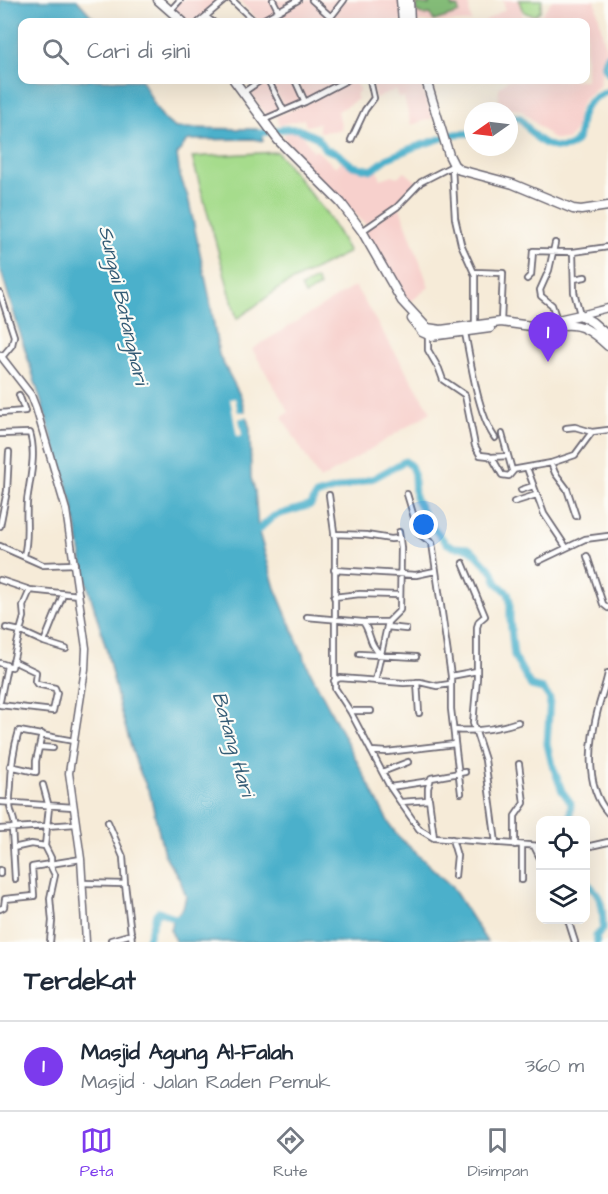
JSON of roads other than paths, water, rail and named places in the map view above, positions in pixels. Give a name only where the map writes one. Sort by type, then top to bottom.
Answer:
[{"type":"highway","points":[[152,0],[172,18]]},
{"type":"highway","points":[[158,0],[178,18]]},
{"type":"highway","points":[[401,0],[403,18]]},
{"type":"highway","points":[[409,0],[410,18]]},
{"type":"highway","points":[[237,84],[278,140],[341,203],[362,231],[402,301],[428,332],[465,333],[495,327],[535,331],[558,323]]},
{"type":"highway","points":[[427,84],[453,166],[513,184],[573,209],[581,210],[608,204]]},
{"type":"highway","points":[[428,332],[501,322],[525,326],[558,323],[569,321],[580,315],[598,326],[608,336]]},
{"type":"highway","points":[[569,321],[587,329],[608,346]]},
{"type":"street","points":[[170,11],[180,0]]},
{"type":"street","points":[[204,18],[225,0]]},
{"type":"street","points":[[232,0],[252,18]]},
{"type":"street","points":[[273,0],[278,10]]},
{"type":"street","points":[[264,18],[298,0]]},
{"type":"street","points":[[312,0],[331,17],[344,0]]},
{"type":"street","points":[[244,92],[255,84]]},
{"type":"street","points":[[270,84],[284,111]]},
{"type":"street","points":[[297,84],[305,102]]},
{"type":"street","points":[[263,121],[339,84]]},
{"type":"street","points":[[351,140],[364,110],[374,98],[371,84]]},
{"type":"street","points":[[362,231],[397,207],[421,182],[453,166],[455,218],[461,244],[474,272],[475,324]]},
{"type":"street","points":[[555,243],[549,270],[540,290],[542,296],[552,305],[558,323]]},
{"type":"street","points":[[527,279],[531,275],[532,251],[573,252],[608,247]]},
{"type":"street","points":[[573,252],[575,298],[580,315],[604,309]]},
{"type":"street","points":[[474,272],[503,273],[501,322]]},
{"type":"street","points":[[574,279],[585,277]]},
{"type":"street","points":[[0,293],[2,305],[14,336],[12,345],[1,356],[34,401],[66,510],[80,596],[86,656],[69,773],[81,859],[86,942]]},
{"type":"street","points":[[598,326],[595,318],[604,309]]},
{"type":"street","points":[[428,332],[429,354],[450,393]]},
{"type":"street","points":[[465,333],[477,392],[488,428],[495,438]]},
{"type":"street","points":[[444,382],[465,395],[477,392]]},
{"type":"street","points":[[0,413],[24,411],[19,395]]},
{"type":"street","points":[[465,395],[476,449],[482,456],[508,456]]},
{"type":"street","points":[[566,428],[575,427],[592,432],[608,430]]},
{"type":"street","points":[[491,457],[502,475],[509,476],[514,470],[551,463],[575,455],[592,432]]},
{"type":"street","points":[[0,434],[30,433],[33,444],[33,460],[27,494],[28,537],[24,555]]},
{"type":"street","points":[[502,434],[511,469],[514,470]]},
{"type":"street","points":[[0,526],[7,491],[9,452]]},
{"type":"street","points":[[551,463],[555,473],[567,489],[576,516]]},
{"type":"street","points":[[527,468],[544,514],[566,547]]},
{"type":"street","points":[[521,490],[533,486]]},
{"type":"street","points":[[407,494],[419,534],[432,543],[451,676],[460,793]]},
{"type":"street","points":[[329,495],[334,534],[335,688],[350,711],[390,787],[419,829],[434,838],[536,846]]},
{"type":"street","points":[[513,502],[536,495]]},
{"type":"street","points":[[334,534],[392,539],[400,535],[400,610],[387,625],[375,681]]},
{"type":"street","points":[[539,561],[591,537],[608,536]]},
{"type":"street","points":[[0,546],[43,565],[75,564]]},
{"type":"street","points":[[587,556],[603,604],[608,608]]},
{"type":"street","points":[[462,563],[485,616],[479,621],[477,627],[477,671],[472,716],[474,731],[485,760],[496,843]]},
{"type":"street","points":[[334,570],[416,575],[435,570]]},
{"type":"street","points":[[0,580],[30,590],[80,596]]},
{"type":"street","points":[[0,663],[12,667],[24,616],[23,606],[30,590]]},
{"type":"street","points":[[44,642],[63,594]]},
{"type":"street","points":[[334,597],[360,594],[399,595]]},
{"type":"street","points":[[307,617],[406,629]]},
{"type":"street","points":[[361,622],[366,625],[372,646],[380,655]]},
{"type":"street","points":[[6,628],[66,649]]},
{"type":"street","points":[[359,654],[416,657]]},
{"type":"street","points":[[8,666],[0,703],[53,711],[56,690],[52,686],[37,684],[36,672],[13,661]]},
{"type":"street","points":[[451,676],[477,671]]},
{"type":"street","points":[[608,673],[595,723],[591,754],[593,785],[608,813]]},
{"type":"street","points":[[334,681],[340,678],[417,682],[437,686],[450,684]]},
{"type":"street","points":[[417,682],[419,713]]},
{"type":"street","points":[[350,711],[371,711]]},
{"type":"street","points":[[454,729],[474,731],[500,728],[518,722]]},
{"type":"street","points":[[15,879],[14,817],[9,803],[12,782],[10,766],[20,731],[74,741]]},
{"type":"street","points":[[10,766],[36,772],[42,734]]},
{"type":"street","points":[[370,751],[387,752],[455,744]]},
{"type":"street","points":[[40,747],[52,748]]},
{"type":"street","points":[[382,772],[408,762]]},
{"type":"street","points":[[519,764],[524,803],[515,816],[522,880]]},
{"type":"street","points":[[434,838],[428,788],[431,778],[465,772]]},
{"type":"street","points":[[390,787],[430,781]]},
{"type":"street","points":[[43,784],[49,807],[45,846],[55,875],[50,898],[52,921],[50,942]]},
{"type":"street","points":[[401,802],[429,799]]},
{"type":"street","points":[[0,802],[73,807]]},
{"type":"street","points":[[108,822],[123,857],[132,942]]},
{"type":"street","points":[[0,829],[46,828],[76,824]]},
{"type":"street","points":[[452,839],[457,856],[455,876]]},
{"type":"street","points":[[590,845],[608,842]]},
{"type":"street","points":[[13,848],[31,844],[45,846]]},
{"type":"street","points":[[0,909],[4,908],[5,899],[34,896],[31,869],[34,866],[81,859]]},
{"type":"street","points":[[83,883],[125,884]]},
{"type":"street","points":[[569,924],[575,942]]},
{"type":"street","points":[[111,940],[132,934]]},
{"type":"water","points":[[0,0],[77,0],[93,18],[18,18],[18,84],[144,84],[160,113],[176,128],[257,129],[262,134],[263,141],[253,139],[189,140],[177,155],[209,295],[219,355],[241,397],[250,429],[251,478],[255,491],[258,529],[275,588],[310,671],[390,825],[397,835],[452,887],[487,942],[176,942],[170,929],[174,918],[183,908],[186,896],[180,880],[164,854],[150,794],[137,766],[120,709],[106,648],[84,573],[72,502],[0,268]]},
{"type":"waterway","points":[[608,55],[604,66],[608,73]]},
{"type":"waterway","points":[[518,118],[533,135],[543,142],[560,148],[570,146],[578,137],[581,117],[586,106],[594,98],[608,91]]},
{"type":"waterway","points":[[256,134],[298,129],[318,138],[325,149],[337,153],[353,166],[372,170],[388,158],[412,148],[455,134],[464,134]]},
{"type":"waterway","points":[[252,535],[274,516],[311,505],[316,495],[374,478],[405,461],[411,466],[414,474],[415,497],[427,520],[446,543],[454,547],[468,548],[474,552],[493,572],[497,583],[508,593],[514,656],[531,686],[543,689],[550,699],[547,744],[562,791],[571,803],[570,816]]},
{"type":"waterway","points":[[590,885],[599,897],[602,909],[603,929],[596,936],[597,942]]},
{"type":"waterway","points":[[147,942],[159,911],[174,918],[181,917]]},
{"type":"place","name":"Masjid Agung Al-Falah","points":[[548,362]]},
{"type":"water label","name":"Sungai Batanghari","points":[[123,305]]},
{"type":"water label","name":"Batang Hari","points":[[233,744]]}]
